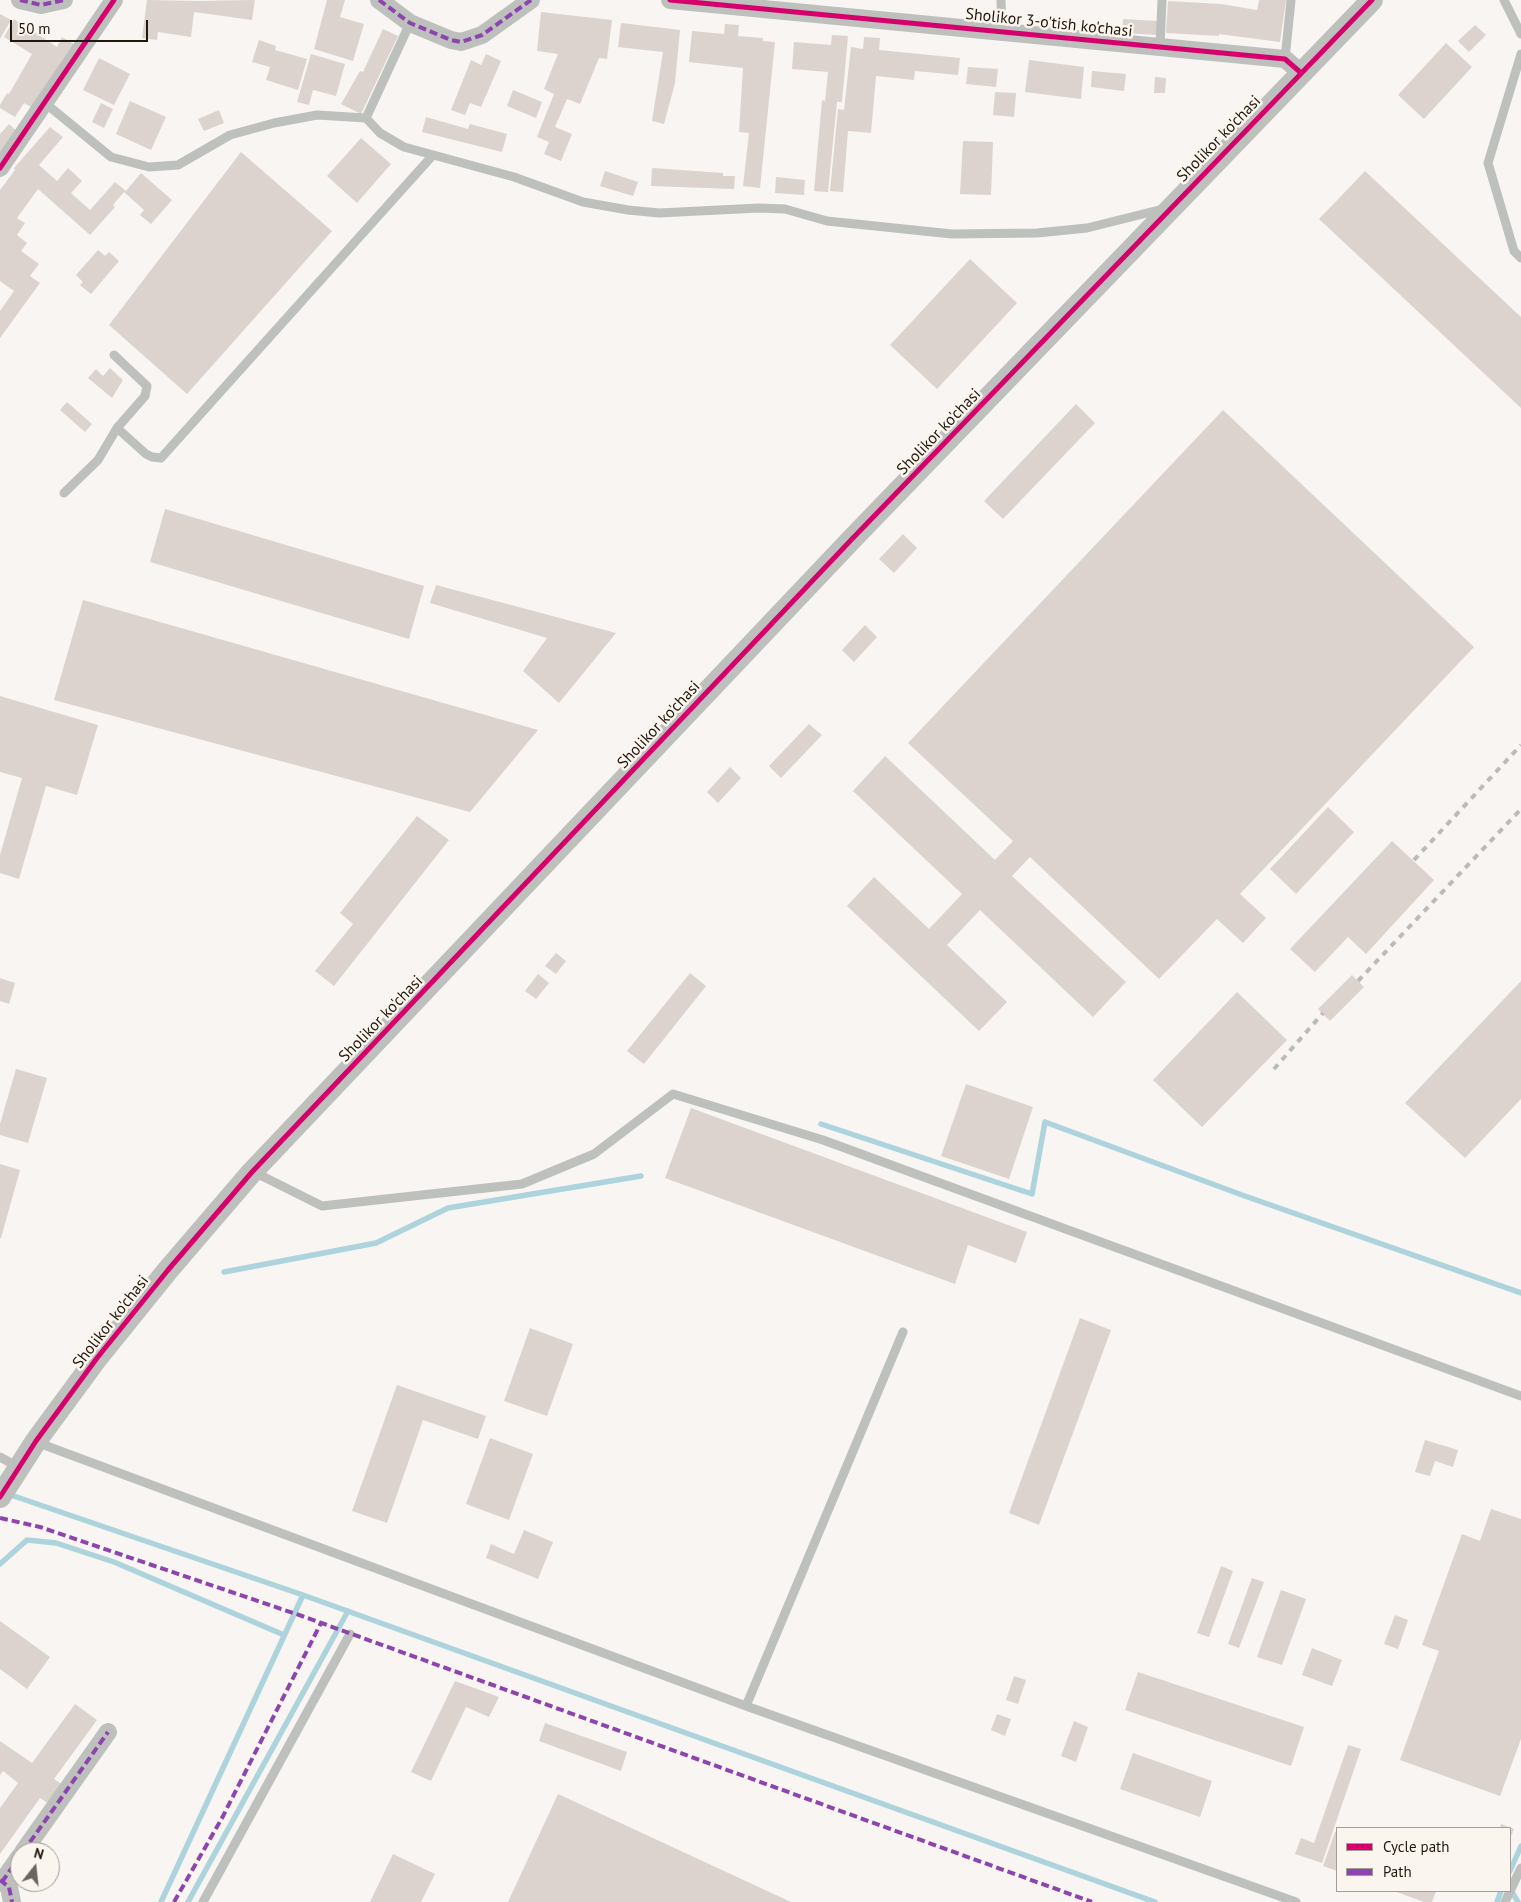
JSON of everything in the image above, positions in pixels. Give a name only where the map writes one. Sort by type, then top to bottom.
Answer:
[{"type":"street","points":[[20,0],[41,5],[64,0]]},
{"type":"street","points":[[0,168],[114,0]]},
{"type":"street","points":[[380,0],[410,23],[451,40],[461,42],[482,35],[531,0]]},
{"type":"street","name":"Sholikor 3-o'tish ko'chasi","points":[[670,0],[1160,46],[1293,66]]},
{"type":"street","name":"Sholikor ko'chasi","points":[[6,1477],[36,1442],[97,1358],[168,1270],[252,1172],[845,546],[1173,206],[1293,66],[1372,0]]},
{"type":"street","points":[[30,1842],[108,1732]]},
{"type":"street","points":[[10,1869],[1,1881],[8,1887],[12,1902]]},
{"type":"lane","points":[[1001,0],[1002,31]]},
{"type":"lane","points":[[1160,46],[1162,0]]},
{"type":"lane","points":[[1291,0],[1293,66]]},
{"type":"lane","points":[[1504,0],[1521,34]]},
{"type":"lane","points":[[366,118],[410,23]]},
{"type":"lane","points":[[1521,54],[1488,164],[1514,251],[1521,258]]},
{"type":"lane","points":[[45,103],[111,157],[149,168],[178,164],[230,135],[274,123],[317,115],[366,118],[380,133],[404,147],[514,177],[582,202],[628,210],[659,213],[759,208],[785,209],[827,221],[952,234],[1037,233],[1087,228],[1173,206]]},
{"type":"lane","points":[[116,428],[152,457],[161,458],[167,454],[433,155]]},
{"type":"lane","points":[[64,493],[98,460],[116,428],[145,396],[147,386],[114,355]]},
{"type":"lane","points":[[252,1172],[322,1206],[522,1184],[594,1154],[673,1094],[823,1140],[1521,1396]]},
{"type":"lane","points":[[746,1706],[903,1332]]},
{"type":"lane","points":[[36,1442],[746,1706],[1296,1902]]},
{"type":"lane","points":[[203,1902],[350,1634]]},
{"type":"lane","points":[[1511,1889],[1521,1868]]},
{"type":"building","points":[[147,0],[255,0],[252,20],[194,12],[191,37],[158,32],[157,40],[142,38]]},
{"type":"building","points":[[327,0],[345,0],[340,17],[364,24],[353,61],[314,49]]},
{"type":"building","points":[[1259,0],[1286,0],[1280,42],[1219,34],[1219,36],[1166,33],[1168,1],[1221,4],[1257,10]]},
{"type":"building","points":[[541,12],[612,20],[607,59],[599,58],[580,104],[567,99],[555,127],[572,134],[561,161],[544,154],[549,142],[537,137],[554,94],[544,89],[558,54],[537,51]]},
{"type":"building","points":[[0,14],[11,20],[0,39]]},
{"type":"building","points":[[14,19],[57,47],[62,37],[77,46],[36,110],[24,103],[15,117],[0,108],[0,105],[7,93],[9,94],[32,54],[4,37]]},
{"type":"building","points":[[1123,19],[1158,21],[1157,35],[1122,33]]},
{"type":"building","points":[[621,23],[680,30],[675,83],[664,124],[652,121],[663,52],[618,47]]},
{"type":"building","points":[[725,24],[739,25],[738,36],[763,38],[763,41],[775,42],[760,188],[743,186],[749,133],[739,132],[743,68],[689,62],[692,31],[724,34]]},
{"type":"building","points":[[1475,25],[1486,35],[1469,52],[1458,41]]},
{"type":"building","points":[[383,29],[398,36],[361,114],[341,104],[360,71],[363,72]]},
{"type":"building","points":[[832,35],[848,36],[842,102],[837,102],[828,192],[814,191],[822,100],[825,101],[828,72],[792,69],[794,42],[831,45]]},
{"type":"building","points":[[864,37],[880,38],[879,50],[960,58],[958,75],[915,71],[914,80],[876,76],[871,133],[848,131],[843,192],[830,191],[838,109],[844,110],[851,47],[863,49]]},
{"type":"building","points":[[259,40],[276,46],[275,50],[307,59],[298,90],[266,80],[270,67],[252,62]]},
{"type":"building","points":[[1446,43],[1472,67],[1424,119],[1398,95]]},
{"type":"building","points":[[311,54],[345,64],[336,96],[313,90],[309,105],[297,102]]},
{"type":"building","points":[[486,54],[501,61],[481,107],[470,103],[465,115],[451,110],[471,60],[481,65]]},
{"type":"building","points":[[99,58],[130,74],[114,105],[83,90]]},
{"type":"building","points":[[1029,60],[1084,67],[1081,99],[1025,92]]},
{"type":"building","points":[[968,67],[998,69],[996,87],[966,84]]},
{"type":"building","points":[[1092,71],[1126,74],[1124,91],[1091,87]]},
{"type":"building","points":[[1155,77],[1166,78],[1165,93],[1154,93]]},
{"type":"building","points":[[513,90],[542,102],[536,118],[507,106]]},
{"type":"building","points":[[995,92],[1016,93],[1014,117],[993,115]]},
{"type":"building","points":[[130,101],[166,117],[151,150],[116,134]]},
{"type":"building","points":[[101,103],[113,109],[104,128],[92,122]]},
{"type":"building","points":[[219,110],[224,123],[204,131],[198,119]]},
{"type":"building","points":[[426,117],[468,129],[470,124],[507,134],[502,152],[422,132]]},
{"type":"building","points":[[9,124],[19,133],[0,154],[0,134]]},
{"type":"building","points":[[50,127],[63,137],[39,165],[57,181],[68,168],[82,181],[71,193],[90,210],[115,182],[126,191],[141,173],[172,200],[151,224],[140,215],[144,210],[124,192],[113,205],[115,207],[90,235],[38,189],[17,218],[25,223],[17,235],[27,243],[21,251],[39,264],[30,276],[40,283],[0,338],[0,311],[14,291],[0,281],[0,190],[15,170],[14,168]]},
{"type":"building","points":[[361,138],[391,164],[357,203],[327,176]]},
{"type":"building","points":[[963,141],[993,142],[991,195],[960,194]]},
{"type":"building","points":[[241,152],[332,231],[187,394],[109,325]]},
{"type":"building","points":[[652,168],[723,173],[723,176],[735,176],[734,189],[651,186]]},
{"type":"building","points":[[605,171],[638,182],[633,196],[600,186]]},
{"type":"building","points":[[1365,171],[1521,317],[1521,408],[1319,219]]},
{"type":"building","points":[[776,177],[805,180],[804,195],[775,193]]},
{"type":"building","points":[[98,250],[105,256],[109,252],[119,261],[91,294],[80,285],[83,282],[76,275]]},
{"type":"building","points":[[970,259],[1017,303],[937,389],[890,345]]},
{"type":"building","points":[[110,368],[123,380],[112,398],[88,378],[96,369],[103,376]]},
{"type":"building","points":[[67,402],[92,424],[85,432],[60,410]]},
{"type":"building","points":[[1076,404],[1095,423],[1003,519],[984,501]]},
{"type":"building","points":[[1223,410],[1474,647],[1240,894],[1266,918],[1243,943],[1217,919],[1159,979],[1030,857],[1012,876],[1126,982],[1093,1017],[980,910],[947,945],[1007,1002],[979,1031],[847,906],[874,877],[929,929],[962,894],[853,791],[885,756],[995,860],[1013,841],[908,743]]},
{"type":"building","points":[[165,509],[424,586],[409,639],[150,562]]},
{"type":"building","points":[[903,534],[917,548],[894,573],[879,559]]},
{"type":"building","points":[[436,585],[616,633],[559,703],[523,671],[547,638],[430,603]]},
{"type":"building","points":[[83,600],[538,730],[470,812],[54,700]]},
{"type":"building","points":[[865,625],[877,637],[854,662],[842,650]]},
{"type":"building","points":[[0,696],[98,725],[77,795],[46,786],[19,879],[0,873],[0,855],[22,778],[0,772]]},
{"type":"building","points":[[809,724],[822,735],[781,778],[769,766]]},
{"type":"building","points":[[730,767],[741,778],[718,803],[707,792]]},
{"type":"building","points":[[1328,807],[1354,832],[1296,894],[1270,869]]},
{"type":"building","points":[[417,816],[449,840],[334,986],[315,971],[353,924],[340,913]]},
{"type":"building","points":[[1392,841],[1434,880],[1366,954],[1348,937],[1315,972],[1290,949]]},
{"type":"building","points":[[556,953],[566,961],[556,974],[545,966]]},
{"type":"building","points":[[690,973],[706,986],[644,1064],[627,1051]]},
{"type":"building","points":[[538,974],[549,983],[536,999],[525,991]]},
{"type":"building","points":[[1352,975],[1364,987],[1330,1021],[1318,1009]]},
{"type":"building","points":[[0,978],[15,983],[9,1004],[0,1001]]},
{"type":"building","points":[[1521,981],[1521,1099],[1465,1158],[1405,1103]]},
{"type":"building","points":[[1237,992],[1287,1040],[1202,1127],[1153,1080]]},
{"type":"building","points":[[16,1069],[47,1078],[28,1143],[0,1135],[0,1124]]},
{"type":"building","points":[[966,1084],[1033,1107],[1009,1179],[941,1156]]},
{"type":"building","points":[[691,1108],[1027,1232],[1016,1263],[968,1245],[955,1284],[665,1178]]},
{"type":"building","points":[[0,1164],[20,1170],[1,1238],[0,1238]]},
{"type":"building","points":[[1080,1318],[1111,1330],[1039,1525],[1009,1513]]},
{"type":"building","points":[[530,1328],[573,1344],[547,1416],[504,1401]]},
{"type":"building","points":[[397,1385],[486,1416],[478,1439],[423,1420],[387,1523],[352,1511]]},
{"type":"building","points":[[490,1438],[533,1454],[509,1520],[466,1504]]},
{"type":"building","points":[[1425,1440],[1458,1450],[1453,1467],[1435,1461],[1430,1476],[1415,1472]]},
{"type":"building","points":[[1491,1509],[1521,1519],[1521,1739],[1500,1796],[1400,1760],[1439,1651],[1422,1645],[1462,1534],[1480,1541]]},
{"type":"building","points":[[524,1530],[553,1542],[538,1579],[486,1558],[491,1544],[514,1554]]},
{"type":"building","points":[[1221,1566],[1233,1571],[1209,1637],[1197,1633]]},
{"type":"building","points":[[1252,1578],[1264,1582],[1239,1648],[1228,1644]]},
{"type":"building","points":[[1281,1590],[1306,1599],[1282,1665],[1257,1657]]},
{"type":"building","points":[[1395,1615],[1408,1620],[1398,1649],[1384,1644]]},
{"type":"building","points":[[0,1621],[50,1657],[27,1689],[0,1669]]},
{"type":"building","points":[[1312,1648],[1342,1660],[1332,1686],[1302,1675]]},
{"type":"building","points":[[1138,1672],[1304,1727],[1291,1766],[1125,1710]]},
{"type":"building","points":[[1014,1676],[1026,1680],[1018,1704],[1006,1700]]},
{"type":"building","points":[[455,1681],[499,1697],[489,1717],[466,1707],[431,1781],[411,1772]]},
{"type":"building","points":[[75,1704],[97,1720],[54,1779],[63,1785],[49,1804],[40,1798],[0,1854],[0,1808],[18,1783],[3,1771],[0,1775],[0,1741],[32,1763]]},
{"type":"building","points":[[997,1714],[1011,1719],[1005,1736],[991,1730]]},
{"type":"building","points":[[1074,1721],[1088,1727],[1076,1762],[1061,1756]]},
{"type":"building","points":[[545,1723],[627,1752],[621,1771],[539,1741]]},
{"type":"building","points":[[1348,1745],[1361,1749],[1322,1863],[1295,1854],[1301,1838],[1314,1843]]},
{"type":"building","points":[[1133,1753],[1212,1781],[1200,1817],[1120,1789]]},
{"type":"building","points":[[558,1794],[791,1902],[508,1902]]},
{"type":"building","points":[[1335,1832],[1336,1832],[1336,1871],[1323,1866]]},
{"type":"building","points":[[393,1854],[435,1874],[421,1902],[370,1902]]},
{"type":"building","points":[[1397,1892],[1436,1892],[1432,1902],[1424,1902]]},
{"type":"waterway","points":[[821,1124],[1032,1194],[1045,1122],[1242,1195],[1521,1293]]},
{"type":"waterway","points":[[224,1272],[376,1243],[448,1208],[641,1176]]},
{"type":"waterway","points":[[8,1494],[303,1595],[1155,1902]]},
{"type":"waterway","points":[[0,1564],[27,1540],[56,1543],[114,1562],[284,1635]]},
{"type":"waterway","points":[[161,1902],[303,1595]]},
{"type":"waterway","points":[[188,1902],[348,1611]]},
{"type":"waterway","points":[[1511,1869],[1521,1846]]},
{"type":"waterway","points":[[1511,1891],[1518,1902]]},
{"type":"waterway","points":[[1497,1902],[1501,1892]]},
{"type":"railway","points":[[1414,860],[1521,745]]},
{"type":"railway","points":[[1358,981],[1521,809]]},
{"type":"railway","points":[[1274,1069],[1323,1013]]},
{"type":"marked path","points":[[20,0],[41,5],[64,0]]},
{"type":"marked path","points":[[379,0],[410,23],[451,40],[461,42],[482,35],[531,0]]},
{"type":"marked path","points":[[0,1518],[40,1527],[302,1616],[1092,1902]]},
{"type":"marked path","points":[[174,1902],[222,1818],[321,1623]]},
{"type":"marked path","points":[[30,1842],[108,1732]]},
{"type":"marked path","points":[[2,1882],[10,1870]]},
{"type":"marked path","points":[[0,1880],[9,1887],[12,1902]]},
{"type":"cycle path","points":[[0,168],[114,0]]},
{"type":"cycle path","points":[[670,0],[1285,59],[1300,72]]},
{"type":"cycle path","points":[[0,1497],[36,1441],[97,1358],[168,1270],[252,1172],[852,539],[1372,0]]}]
